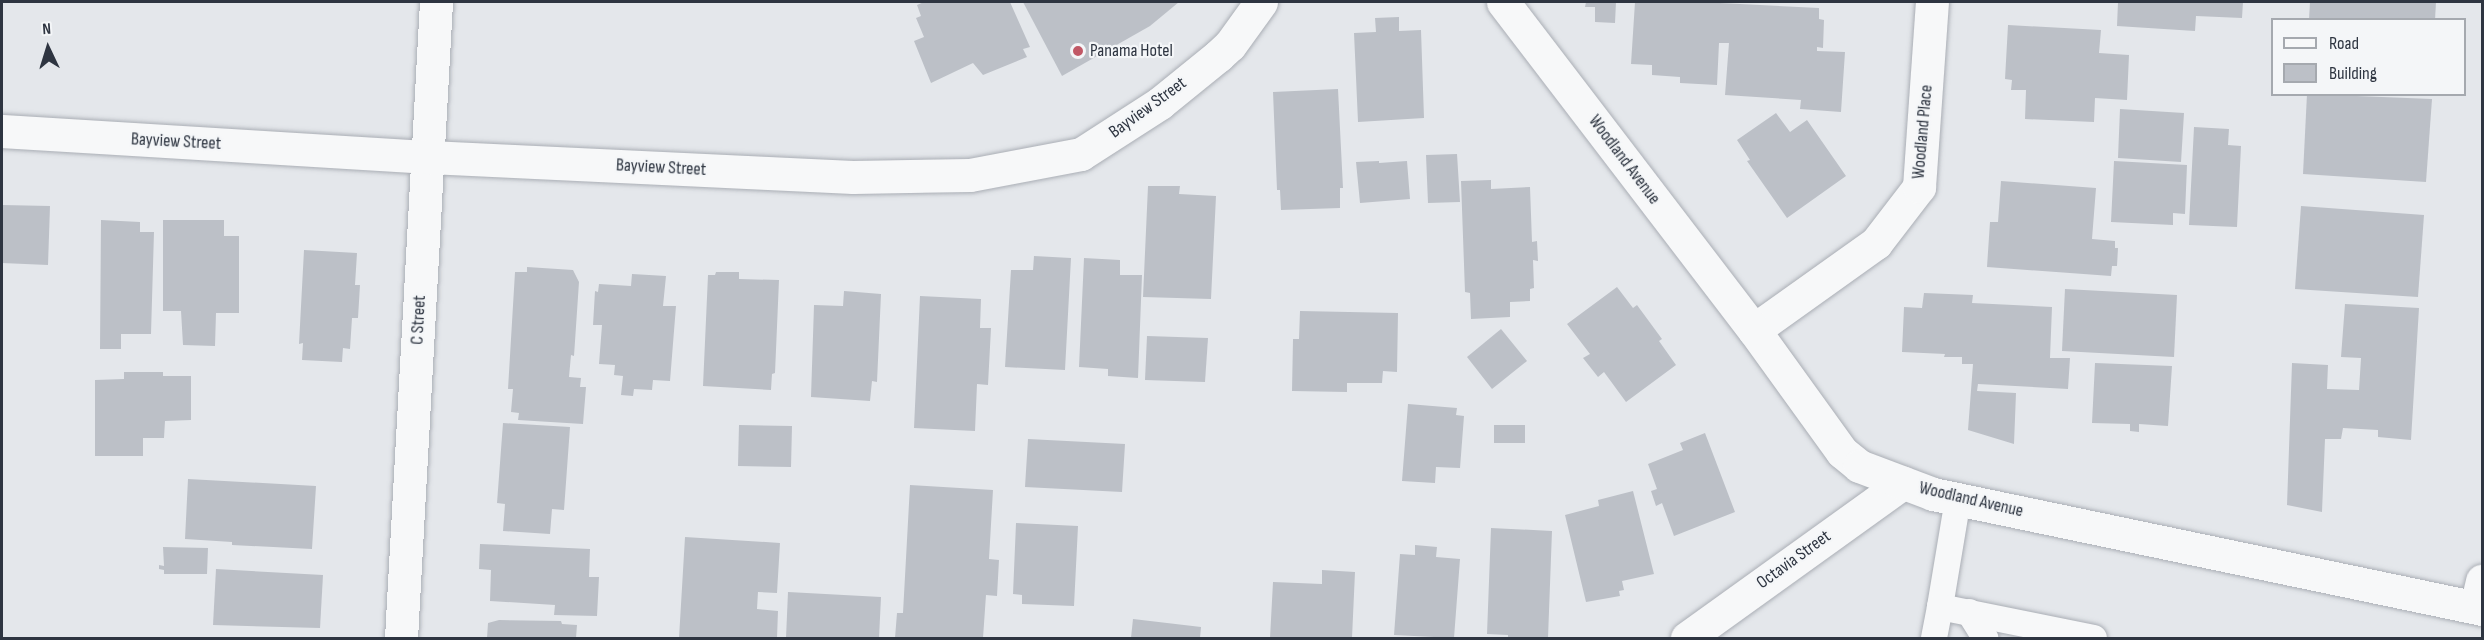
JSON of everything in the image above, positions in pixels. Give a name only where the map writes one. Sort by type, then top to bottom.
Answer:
[{"type":"street","name":"C Street","points":[[400,639],[436,2]]},
{"type":"street","name":"Bayview Street","points":[[2,131],[429,157],[853,177],[970,175],[1081,154],[1160,103],[1230,45],[1261,2]]},
{"type":"street","name":"Woodland Avenue","points":[[1503,2],[1754,330],[1842,452],[1859,466],[1958,500],[2480,599]]},
{"type":"street","name":"Woodland Place","points":[[1754,330],[1876,243],[1919,187],[1932,2]]},
{"type":"street","name":"Octavia Street","points":[[1686,639],[1903,483]]},
{"type":"lane","points":[[1934,639],[1958,500]]},
{"type":"lane","points":[[1940,608],[1969,612],[2094,639]]},
{"type":"lane","points":[[1969,612],[1985,639]]},
{"type":"building","points":[[924,2],[1010,2],[1030,47],[1023,49],[1027,57],[983,75],[973,63],[931,83],[914,41],[924,37],[916,18],[921,16],[917,5]]},
{"type":"building","name":"Panama Hotel","points":[[1023,2],[1179,2],[1150,26],[1062,76]]},
{"type":"building","points":[[1586,2],[1616,2],[1615,23],[1595,22],[1595,7],[1585,7]]},
{"type":"building","points":[[1635,2],[1700,2],[1819,8],[1819,19],[1824,20],[1823,48],[1817,47],[1817,51],[1845,52],[1841,112],[1800,109],[1801,100],[1725,95],[1729,43],[1719,43],[1717,85],[1680,83],[1680,77],[1652,75],[1652,65],[1631,64]]},
{"type":"building","points":[[2118,2],[2243,2],[2242,18],[2196,16],[2195,31],[2117,26]]},
{"type":"building","points":[[2310,2],[2436,2],[2435,18],[2309,18]]},
{"type":"building","points":[[1399,17],[1399,31],[1421,30],[1424,118],[1358,122],[1354,33],[1376,32],[1375,18]]},
{"type":"building","points":[[2008,25],[2101,30],[2099,53],[2129,55],[2127,100],[2095,98],[2094,122],[2025,119],[2026,90],[2011,90],[2012,80],[2005,79]]},
{"type":"building","points":[[1338,89],[1343,188],[1340,188],[1340,208],[1281,210],[1280,190],[1277,190],[1273,92]]},
{"type":"building","points":[[2307,96],[2432,99],[2426,182],[2303,174]]},
{"type":"building","points":[[2120,109],[2184,113],[2181,162],[2118,158]]},
{"type":"building","points":[[1776,113],[1790,132],[1807,120],[1846,176],[1787,218],[1747,161],[1750,160],[1737,140]]},
{"type":"building","points":[[2194,127],[2229,129],[2228,145],[2241,146],[2237,227],[2189,225]]},
{"type":"building","points":[[1457,154],[1460,202],[1428,203],[1426,155]]},
{"type":"building","points":[[1379,161],[1379,163],[1407,161],[1410,199],[1360,203],[1356,162]]},
{"type":"building","points":[[2114,161],[2187,165],[2185,214],[2173,213],[2173,225],[2111,222]]},
{"type":"building","points":[[1491,180],[1491,189],[1530,187],[1532,242],[1537,241],[1538,261],[1533,260],[1534,288],[1530,289],[1530,301],[1510,302],[1510,317],[1471,319],[1470,293],[1465,292],[1461,181]]},
{"type":"building","points":[[2001,181],[2096,188],[2092,239],[2115,241],[2115,248],[2118,248],[2117,266],[2112,266],[2111,276],[1987,267],[1990,222],[1998,222]]},
{"type":"building","points":[[1148,186],[1180,186],[1179,194],[1216,196],[1211,299],[1143,297]]},
{"type":"building","points":[[2,205],[50,206],[48,265],[2,263]]},
{"type":"building","points":[[2301,206],[2424,215],[2418,297],[2295,289]]},
{"type":"building","points":[[101,220],[140,222],[140,232],[154,232],[151,334],[121,334],[121,349],[100,349]]},
{"type":"building","points":[[163,220],[224,220],[224,236],[239,236],[239,313],[216,313],[215,346],[183,345],[181,311],[163,311]]},
{"type":"building","points":[[304,250],[357,253],[355,285],[360,285],[358,318],[352,318],[350,349],[343,348],[342,362],[302,360],[303,343],[299,344]]},
{"type":"building","points":[[1034,256],[1071,258],[1065,370],[1005,367],[1011,270],[1033,270]]},
{"type":"building","points":[[1084,258],[1120,260],[1120,275],[1142,275],[1138,378],[1108,376],[1108,369],[1079,367]]},
{"type":"building","points":[[527,267],[573,270],[579,282],[574,356],[571,355],[569,377],[581,378],[580,387],[586,387],[583,424],[518,420],[519,413],[511,412],[513,389],[508,389],[515,272],[527,272]]},
{"type":"building","points":[[716,272],[739,272],[739,279],[779,280],[775,373],[772,374],[771,390],[703,386],[708,275],[715,275]]},
{"type":"building","points":[[632,274],[666,276],[663,306],[676,306],[670,381],[653,380],[652,390],[634,389],[633,396],[621,395],[623,376],[614,375],[615,365],[599,364],[602,325],[593,325],[595,291],[598,292],[599,284],[631,286]]},
{"type":"building","points":[[1617,287],[1633,308],[1637,305],[1662,339],[1659,341],[1676,365],[1626,402],[1604,372],[1598,377],[1583,358],[1590,354],[1567,324]]},
{"type":"building","points":[[2065,289],[2177,295],[2174,357],[2062,351]]},
{"type":"building","points":[[844,291],[881,294],[877,382],[872,381],[870,401],[811,397],[814,305],[843,306]]},
{"type":"building","points":[[1924,293],[1973,295],[1972,303],[2052,307],[2050,358],[2070,358],[2068,389],[1978,384],[1977,391],[2016,393],[2014,444],[1968,430],[1973,364],[1962,364],[1962,357],[1944,357],[1945,354],[1902,352],[1904,307],[1922,308]]},
{"type":"building","points":[[920,296],[981,299],[980,328],[991,328],[988,385],[977,384],[975,431],[914,428]]},
{"type":"building","points":[[2345,304],[2419,308],[2411,440],[2378,437],[2378,430],[2343,428],[2341,439],[2325,439],[2322,512],[2287,505],[2292,363],[2328,365],[2327,389],[2359,390],[2361,358],[2341,357]]},
{"type":"building","points":[[1300,311],[1398,313],[1397,372],[1383,371],[1382,383],[1347,383],[1347,392],[1292,391],[1293,339],[1299,339]]},
{"type":"building","points":[[1501,329],[1527,361],[1492,389],[1467,357]]},
{"type":"building","points":[[1147,336],[1208,338],[1205,382],[1145,380]]},
{"type":"building","points":[[2095,363],[2172,366],[2168,426],[2139,424],[2139,432],[2130,431],[2130,424],[2092,423]]},
{"type":"building","points":[[124,372],[163,372],[163,376],[191,376],[191,420],[165,421],[164,438],[143,438],[143,456],[95,456],[95,380],[124,379]]},
{"type":"building","points":[[1408,404],[1457,408],[1456,415],[1464,416],[1460,468],[1436,467],[1435,483],[1402,481]]},
{"type":"building","points":[[503,423],[570,427],[564,510],[552,509],[550,534],[503,531],[505,504],[497,503]]},
{"type":"building","points":[[739,425],[792,426],[791,467],[738,466]]},
{"type":"building","points":[[1494,425],[1525,425],[1525,443],[1494,443]]},
{"type":"building","points":[[1705,433],[1735,512],[1674,536],[1662,503],[1656,506],[1651,491],[1657,489],[1648,464],[1683,450],[1680,443]]},
{"type":"building","points":[[1028,439],[1125,444],[1122,492],[1025,487]]},
{"type":"building","points":[[188,479],[316,486],[312,549],[232,545],[232,542],[185,539]]},
{"type":"building","points":[[910,485],[993,490],[989,559],[999,560],[997,596],[986,595],[983,638],[895,638],[897,613],[903,613]]},
{"type":"building","points":[[1633,491],[1654,574],[1622,581],[1624,590],[1619,591],[1620,596],[1586,602],[1565,515],[1599,506],[1598,500]]},
{"type":"building","points":[[1016,523],[1078,526],[1074,606],[1022,604],[1022,595],[1013,594]]},
{"type":"building","points":[[1491,528],[1552,531],[1548,638],[1508,638],[1508,635],[1487,634]]},
{"type":"building","points":[[685,537],[780,543],[777,593],[758,592],[757,609],[778,611],[777,638],[679,638]]},
{"type":"building","points":[[480,544],[590,549],[589,577],[599,577],[597,616],[554,615],[555,605],[490,601],[491,570],[479,569]]},
{"type":"building","points":[[1415,545],[1437,547],[1436,557],[1460,559],[1454,638],[1394,635],[1400,554],[1415,555]]},
{"type":"building","points":[[163,547],[208,548],[207,574],[164,574],[164,570],[159,569],[159,565],[164,566]]},
{"type":"building","points":[[216,569],[323,575],[320,628],[213,625]]},
{"type":"building","points":[[1322,570],[1355,572],[1352,638],[1270,638],[1273,582],[1322,584]]},
{"type":"building","points":[[788,592],[881,597],[879,638],[786,638]]},
{"type":"building","points":[[1133,619],[1201,627],[1200,638],[1131,638]]},
{"type":"building","points":[[499,620],[561,621],[562,624],[577,625],[576,638],[487,638],[488,623]]},
{"type":"place","name":"Panama Hotel","points":[[1078,51]]}]
